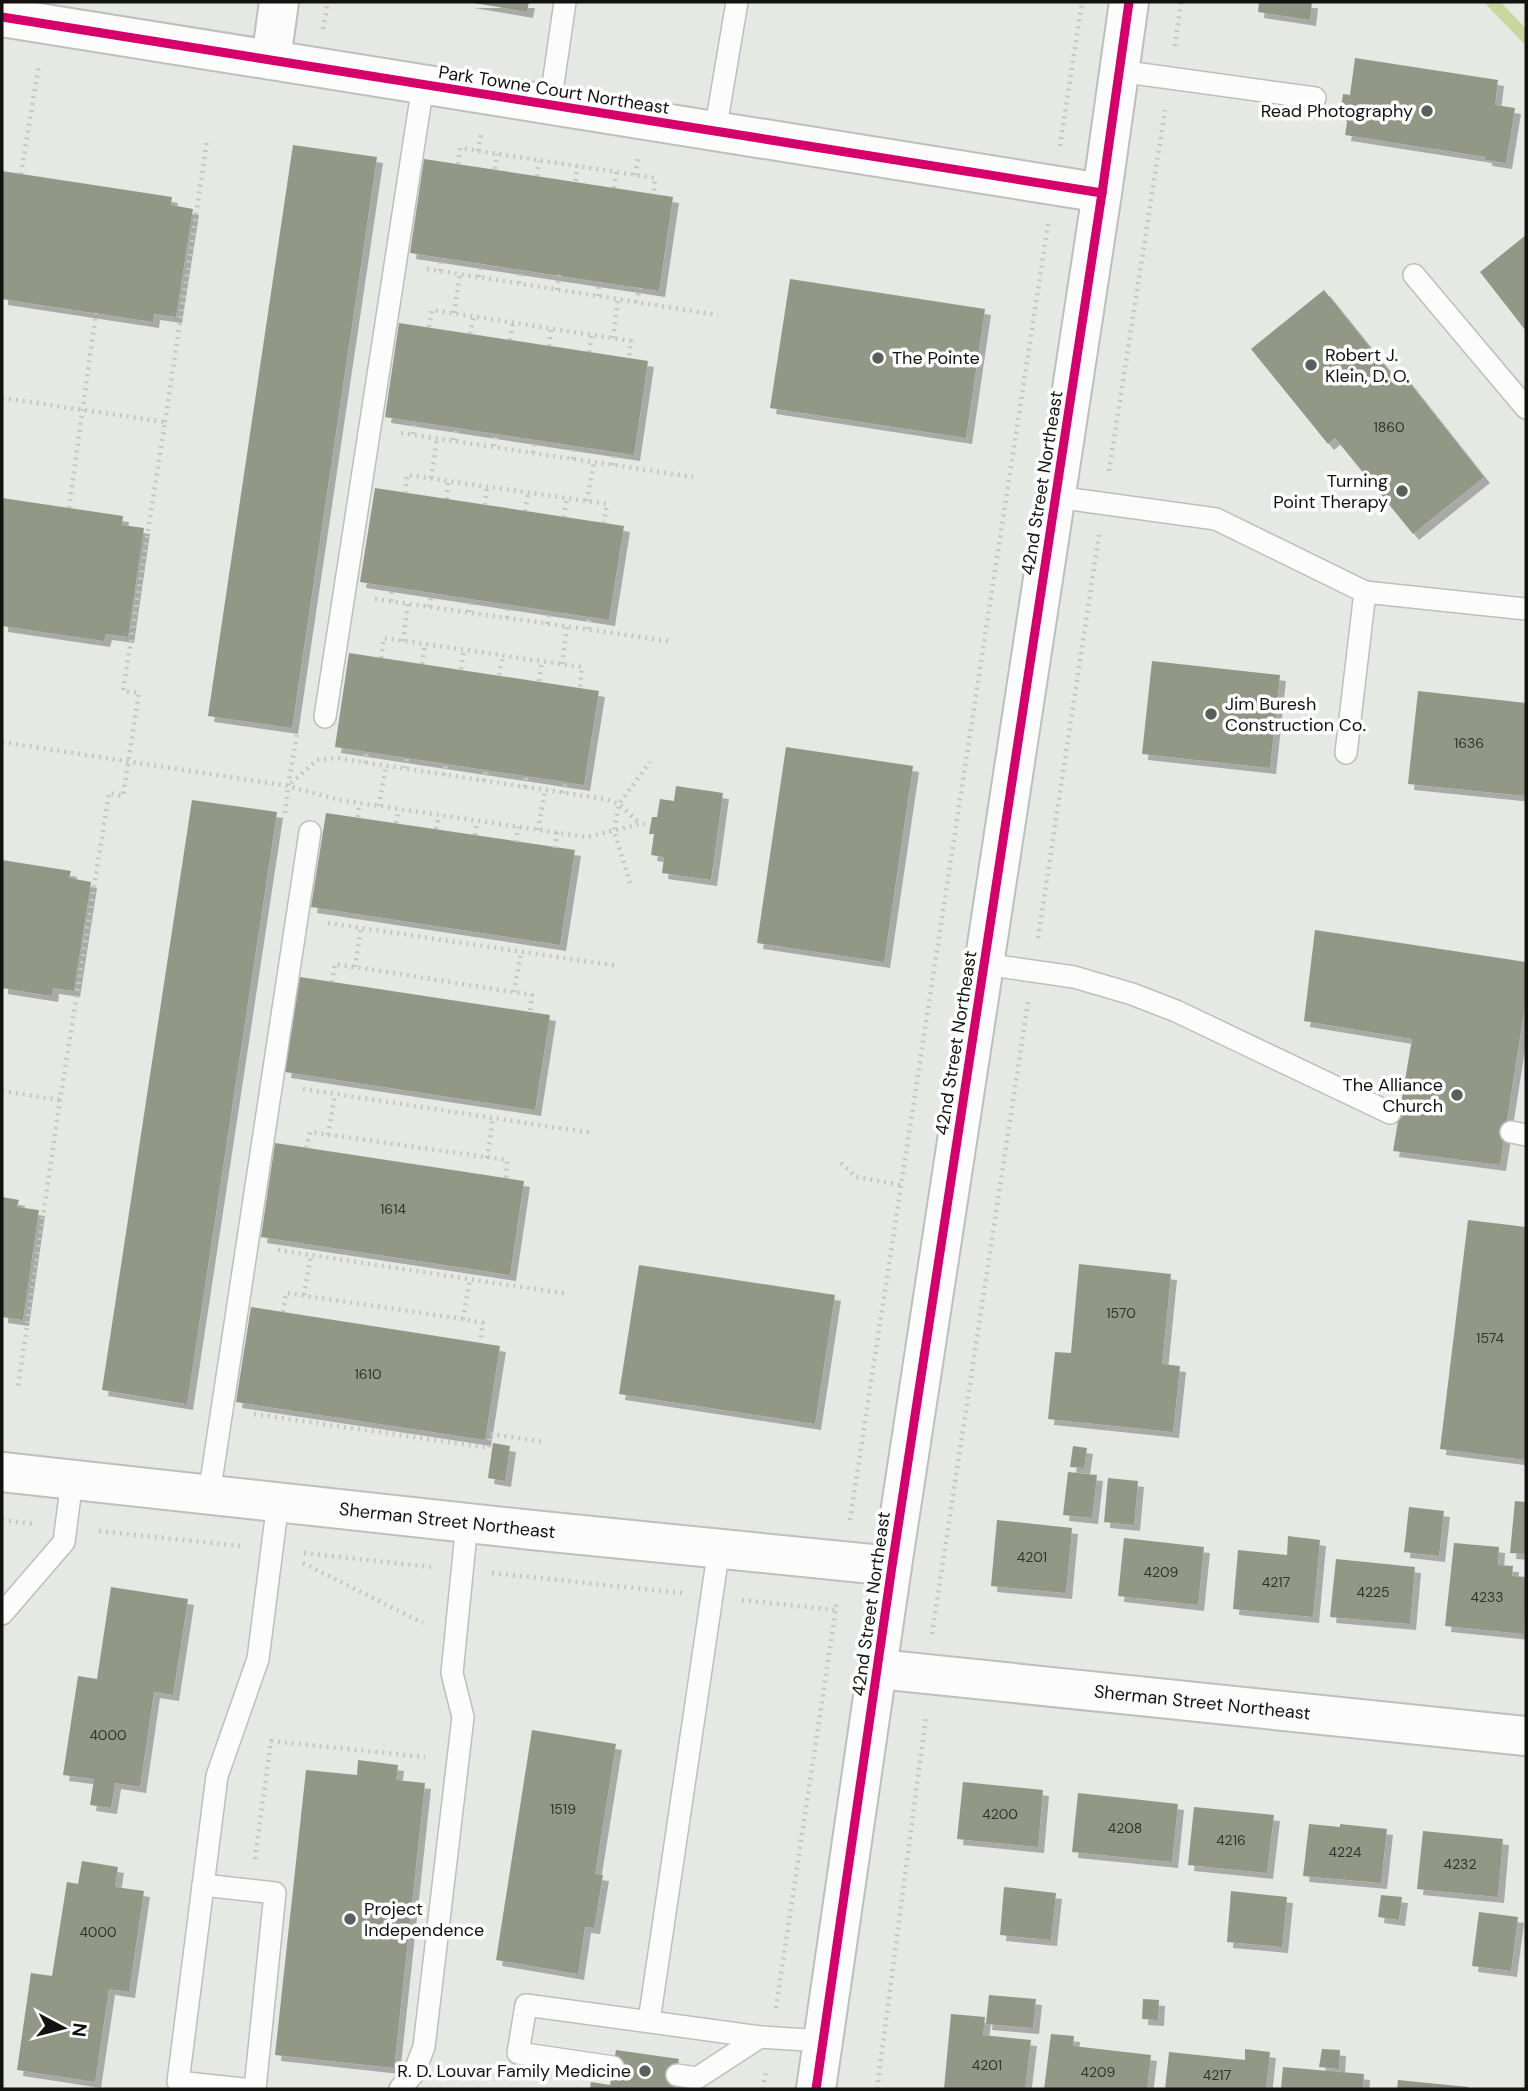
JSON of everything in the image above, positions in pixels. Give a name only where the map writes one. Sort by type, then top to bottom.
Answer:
[{"type":"street","points":[[271,60],[279,2]]},
{"type":"street","name":"42nd Street Northeast","points":[[816,2089],[892,1566],[1129,2]]},
{"type":"street","name":"Park Towne Court Northeast","points":[[2,17],[1102,193]]},
{"type":"street","name":"Sherman Street Northeast","points":[[2,1472],[892,1566]]},
{"type":"street","name":"Sherman Street Northeast","points":[[878,1669],[1526,1737]]},
{"type":"lane","points":[[550,105],[565,2]]},
{"type":"lane","points":[[715,132],[737,2]]},
{"type":"lane","points":[[1119,71],[1315,98]]},
{"type":"lane","points":[[325,717],[423,85]]},
{"type":"lane","points":[[1414,275],[1526,408]]},
{"type":"lane","points":[[1056,497],[1216,519],[1366,592],[1526,609]]},
{"type":"lane","points":[[1346,753],[1366,592]]},
{"type":"lane","points":[[209,1495],[310,832]]},
{"type":"lane","points":[[984,964],[1074,976],[1132,994],[1176,1011],[1390,1113]]},
{"type":"lane","points":[[2,1614],[64,1542],[72,1480]]},
{"type":"lane","points":[[243,2089],[178,2082],[217,1776],[258,1660],[281,1551],[278,1502]]},
{"type":"lane","points":[[400,2089],[414,2073],[424,2047],[463,1717],[452,1673],[467,1523]]},
{"type":"lane","points":[[649,2021],[719,1548]]},
{"type":"lane","points":[[202,1885],[275,1893],[255,2089]]},
{"type":"lane","points":[[613,2067],[518,2053],[526,2005],[765,2037],[823,2041]]},
{"type":"lane","points":[[677,2076],[697,2078],[765,2037]]},
{"type":"path","points":[[763,2089],[765,2037],[836,1610],[1082,2]]},
{"type":"path","points":[[877,2089],[925,1727],[932,1629],[1181,2]]},
{"type":"path","points":[[21,174],[46,24]]},
{"type":"path","points":[[18,1387],[109,793],[123,796],[129,762],[139,693],[123,691],[207,141]]},
{"type":"path","points":[[458,164],[460,148],[578,166],[655,178],[654,194]]},
{"type":"path","points":[[495,169],[497,154]]},
{"type":"path","points":[[537,176],[539,161]]},
{"type":"path","points":[[576,181],[578,166]]},
{"type":"path","points":[[614,188],[616,172]]},
{"type":"path","points":[[440,271],[441,258]]},
{"type":"path","points":[[395,264],[718,315]]},
{"type":"path","points":[[479,277],[481,264]]},
{"type":"path","points":[[519,284],[521,270]]},
{"type":"path","points":[[454,313],[460,274]]},
{"type":"path","points":[[557,290],[559,275]]},
{"type":"path","points":[[598,296],[599,282]]},
{"type":"path","points":[[636,302],[640,288]]},
{"type":"path","points":[[613,338],[618,299]]},
{"type":"path","points":[[429,327],[432,310],[474,316],[631,341],[629,358]]},
{"type":"path","points":[[69,508],[96,313]]},
{"type":"path","points":[[470,334],[474,316]]},
{"type":"path","points":[[510,340],[513,323]]},
{"type":"path","points":[[549,346],[551,328]]},
{"type":"path","points":[[589,352],[592,335]]},
{"type":"path","points":[[2,397],[164,422]]},
{"type":"path","points":[[413,434],[415,421]]},
{"type":"path","points":[[369,427],[693,477]]},
{"type":"path","points":[[454,440],[456,428]]},
{"type":"path","points":[[494,446],[496,434]]},
{"type":"path","points":[[431,478],[437,438]]},
{"type":"path","points":[[533,453],[536,440]]},
{"type":"path","points":[[573,459],[574,446]]},
{"type":"path","points":[[613,465],[615,452]]},
{"type":"path","points":[[587,501],[593,462]]},
{"type":"path","points":[[405,493],[407,475],[587,501],[607,505],[604,523]]},
{"type":"path","points":[[447,499],[448,481]]},
{"type":"path","points":[[485,505],[487,487]]},
{"type":"path","points":[[525,511],[528,493]]},
{"type":"path","points":[[564,517],[567,498]]},
{"type":"path","points":[[391,601],[392,587]]},
{"type":"path","points":[[429,607],[432,593]]},
{"type":"path","points":[[343,594],[668,641]]},
{"type":"path","points":[[469,612],[472,599]]},
{"type":"path","points":[[403,641],[408,603]]},
{"type":"path","points":[[507,618],[509,605]]},
{"type":"path","points":[[547,624],[550,611]]},
{"type":"path","points":[[588,629],[589,617]]},
{"type":"path","points":[[562,664],[567,627]]},
{"type":"path","points":[[382,658],[384,638],[582,667],[580,688]]},
{"type":"path","points":[[422,664],[425,644]]},
{"type":"path","points":[[461,670],[464,650]]},
{"type":"path","points":[[499,675],[503,656]]},
{"type":"path","points":[[539,681],[542,661]]},
{"type":"path","points":[[288,786],[300,720],[325,717]]},
{"type":"path","points":[[2,742],[288,786],[339,800],[587,837],[650,824]]},
{"type":"path","points":[[365,762],[367,752]]},
{"type":"path","points":[[288,786],[317,760],[336,758],[605,799],[619,804],[640,824]]},
{"type":"path","points":[[405,768],[407,758]]},
{"type":"path","points":[[630,883],[614,831],[619,804],[650,762]]},
{"type":"path","points":[[444,775],[446,764]]},
{"type":"path","points":[[379,806],[386,766]]},
{"type":"path","points":[[484,781],[486,769]]},
{"type":"path","points":[[525,787],[526,776]]},
{"type":"path","points":[[564,793],[566,782]]},
{"type":"path","points":[[538,830],[545,790]]},
{"type":"path","points":[[358,817],[359,803]]},
{"type":"path","points":[[397,823],[399,809]]},
{"type":"path","points":[[436,829],[439,815]]},
{"type":"path","points":[[475,835],[477,821]]},
{"type":"path","points":[[516,842],[518,827]]},
{"type":"path","points":[[555,848],[557,832]]},
{"type":"path","points":[[296,919],[618,966]]},
{"type":"path","points":[[355,967],[361,928]]},
{"type":"path","points":[[514,992],[521,952]]},
{"type":"path","points":[[332,982],[335,964],[355,967],[532,995],[530,1013]]},
{"type":"path","points":[[271,1084],[592,1133]]},
{"type":"path","points":[[2,1091],[60,1100]]},
{"type":"path","points":[[328,1135],[335,1094]]},
{"type":"path","points":[[487,1158],[493,1118]]},
{"type":"path","points":[[306,1148],[310,1132],[507,1160],[506,1178]]},
{"type":"path","points":[[841,1163],[856,1177],[901,1185]]},
{"type":"path","points":[[246,1245],[568,1294]]},
{"type":"path","points":[[304,1296],[311,1255]]},
{"type":"path","points":[[463,1319],[470,1279]]},
{"type":"path","points":[[283,1312],[286,1293],[463,1319],[483,1323],[481,1342]]},
{"type":"path","points":[[222,1409],[489,1448],[490,1434],[545,1442]]},
{"type":"path","points":[[2,1520],[836,1610]]},
{"type":"path","points":[[281,1551],[423,1622],[422,1633]]},
{"type":"path","points":[[251,1890],[271,1741],[457,1760]]},
{"type":"building","points":[[468,2],[529,2],[527,12]]},
{"type":"building","points":[[1259,2],[1312,2],[1310,20],[1258,12]]},
{"type":"building","name":"Read Photography","points":[[1355,58],[1498,80],[1495,105],[1515,108],[1506,163],[1486,160],[1486,157],[1345,135],[1348,116],[1340,115],[1343,94],[1350,95]]},
{"type":"building","points":[[293,145],[377,157],[292,728],[208,716]]},
{"type":"building","points":[[424,159],[673,197],[659,291],[410,253]]},
{"type":"building","points":[[2,171],[172,197],[171,205],[193,209],[176,317],[154,314],[153,322],[2,299]]},
{"type":"building","points":[[1526,235],[1526,331],[1480,272]]},
{"type":"building","name":"The Pointe","points":[[790,279],[985,309],[966,438],[770,408]]},
{"type":"building","points":[[1324,290],[1398,382],[1405,377],[1484,477],[1413,534],[1335,438],[1328,444],[1251,349]]},
{"type":"building","points":[[399,323],[648,361],[634,455],[385,417]]},
{"type":"building","points":[[375,488],[624,526],[609,620],[360,582]]},
{"type":"building","points":[[2,498],[123,516],[122,525],[144,528],[128,637],[106,634],[104,641],[2,626]]},
{"type":"building","points":[[349,653],[599,691],[584,785],[335,747]]},
{"type":"building","name":"Jim Buresh Construction Co.","points":[[1152,661],[1280,675],[1270,768],[1142,754]]},
{"type":"building","points":[[1418,691],[1526,703],[1526,796],[1408,784]]},
{"type":"building","points":[[786,747],[913,766],[884,962],[757,943]]},
{"type":"building","points":[[676,786],[723,793],[711,880],[662,873],[664,857],[651,855],[654,834],[649,834],[652,817],[657,817],[660,799],[674,801]]},
{"type":"building","points":[[192,800],[277,812],[187,1404],[102,1390]]},
{"type":"building","points":[[326,813],[575,850],[560,945],[311,907]]},
{"type":"building","points":[[2,860],[71,871],[69,878],[91,882],[74,991],[53,988],[52,996],[2,988]]},
{"type":"building","name":"The Alliance Church","points":[[1315,930],[1526,962],[1526,999],[1500,1165],[1393,1151],[1412,1039],[1304,1021]]},
{"type":"building","points":[[300,977],[550,1015],[535,1110],[285,1072]]},
{"type":"building","points":[[275,1143],[524,1181],[510,1275],[261,1237]]},
{"type":"building","points":[[2,1197],[19,1200],[17,1207],[39,1210],[23,1320],[2,1317]]},
{"type":"building","points":[[1468,1220],[1526,1227],[1526,1460],[1440,1449]]},
{"type":"building","points":[[1079,1264],[1171,1274],[1162,1364],[1180,1366],[1173,1432],[1048,1419],[1055,1352],[1071,1353]]},
{"type":"building","points":[[639,1265],[835,1295],[815,1424],[619,1394]]},
{"type":"building","points":[[251,1307],[500,1346],[485,1440],[236,1402]]},
{"type":"building","points":[[493,1443],[510,1446],[505,1481],[488,1478]]},
{"type":"building","points":[[1073,1446],[1087,1448],[1084,1468],[1070,1467]]},
{"type":"building","points":[[1068,1472],[1097,1475],[1092,1518],[1063,1515]]},
{"type":"building","points":[[1108,1478],[1138,1481],[1134,1525],[1104,1522]]},
{"type":"building","points":[[1515,1501],[1526,1502],[1526,1554],[1510,1553]]},
{"type":"building","points":[[1409,1507],[1444,1511],[1439,1556],[1404,1552]]},
{"type":"building","points":[[997,1520],[1072,1528],[1066,1593],[991,1586]]},
{"type":"building","points":[[1288,1536],[1320,1540],[1313,1617],[1233,1609],[1238,1550],[1287,1555]]},
{"type":"building","points":[[1124,1538],[1204,1547],[1198,1605],[1118,1596]]},
{"type":"building","points":[[1454,1543],[1499,1547],[1498,1565],[1513,1566],[1512,1576],[1526,1577],[1524,1634],[1445,1626]]},
{"type":"building","points":[[1336,1559],[1415,1567],[1410,1624],[1330,1617]]},
{"type":"building","points":[[111,1587],[188,1599],[173,1695],[154,1692],[140,1787],[115,1783],[111,1808],[90,1805],[94,1779],[63,1775],[78,1676],[97,1679]]},
{"type":"building","points":[[532,1730],[616,1744],[595,1874],[603,1875],[594,1928],[585,1927],[578,1974],[496,1960]]},
{"type":"building","name":"Project Independence","points":[[358,1760],[398,1765],[396,1780],[425,1783],[394,2068],[275,2055],[306,1770],[357,1775]]},
{"type":"building","points":[[963,1782],[1043,1790],[1038,1847],[957,1839]]},
{"type":"building","points":[[1078,1793],[1178,1804],[1172,1862],[1072,1852]]},
{"type":"building","points":[[1194,1807],[1274,1815],[1267,1873],[1188,1865]]},
{"type":"building","points":[[1309,1824],[1387,1829],[1381,1883],[1303,1876]]},
{"type":"building","points":[[1423,1831],[1503,1839],[1498,1897],[1417,1889]]},
{"type":"building","points":[[82,1861],[118,1867],[115,1887],[144,1891],[129,1992],[109,1989],[95,2082],[17,2070],[31,1973],[52,1976],[67,1882],[78,1884]]},
{"type":"building","points":[[1004,1887],[1056,1893],[1051,1940],[1000,1935]]},
{"type":"building","points":[[1231,1891],[1287,1897],[1282,1947],[1227,1942]]},
{"type":"building","points":[[1381,1895],[1402,1897],[1399,1920],[1378,1917]]},
{"type":"building","points":[[1479,1912],[1518,1917],[1511,1971],[1472,1966]]},
{"type":"building","points":[[989,1995],[1036,1999],[1033,2028],[986,2024]]},
{"type":"building","points":[[1143,1999],[1159,2000],[1158,2020],[1142,2019]]},
{"type":"building","points":[[951,2014],[985,2017],[983,2035],[1031,2040],[1025,2089],[944,2089]]},
{"type":"building","points":[[1051,2034],[1074,2036],[1073,2046],[1151,2055],[1147,2089],[1044,2089]]},
{"type":"building","points":[[1245,2049],[1270,2052],[1266,2089],[1165,2089],[1169,2052],[1245,2060]]},
{"type":"building","points":[[1322,2049],[1340,2050],[1339,2069],[1319,2067]]},
{"type":"building","name":"R. D. Louvar Family Medicine","points":[[616,2050],[679,2059],[674,2089],[590,2089],[591,2082],[610,2085]]},
{"type":"building","points":[[1283,2067],[1364,2074],[1363,2089],[1281,2089]]},
{"type":"building","points":[[1398,2080],[1468,2087],[1468,2089],[1397,2089]]},
{"type":"waterway","points":[[1492,2],[1526,37]]},
{"type":"cycle path","points":[[816,2089],[892,1566],[1129,2]]},
{"type":"cycle path","points":[[2,17],[1102,193]]},
{"type":"place","name":"Read Photography","points":[[1427,111]]},
{"type":"place","name":"The Pointe","points":[[878,358]]},
{"type":"place","name":"Robert J. Klein, D. O.","points":[[1311,365]]},
{"type":"place","name":"Turning Point Therapy","points":[[1402,491]]},
{"type":"place","name":"Jim Buresh Construction Co.","points":[[1211,714]]},
{"type":"place","name":"The Alliance Church","points":[[1457,1095]]},
{"type":"place","name":"Project Independence","points":[[350,1919]]},
{"type":"place","name":"R. D. Louvar Family Medicine","points":[[645,2071]]}]
